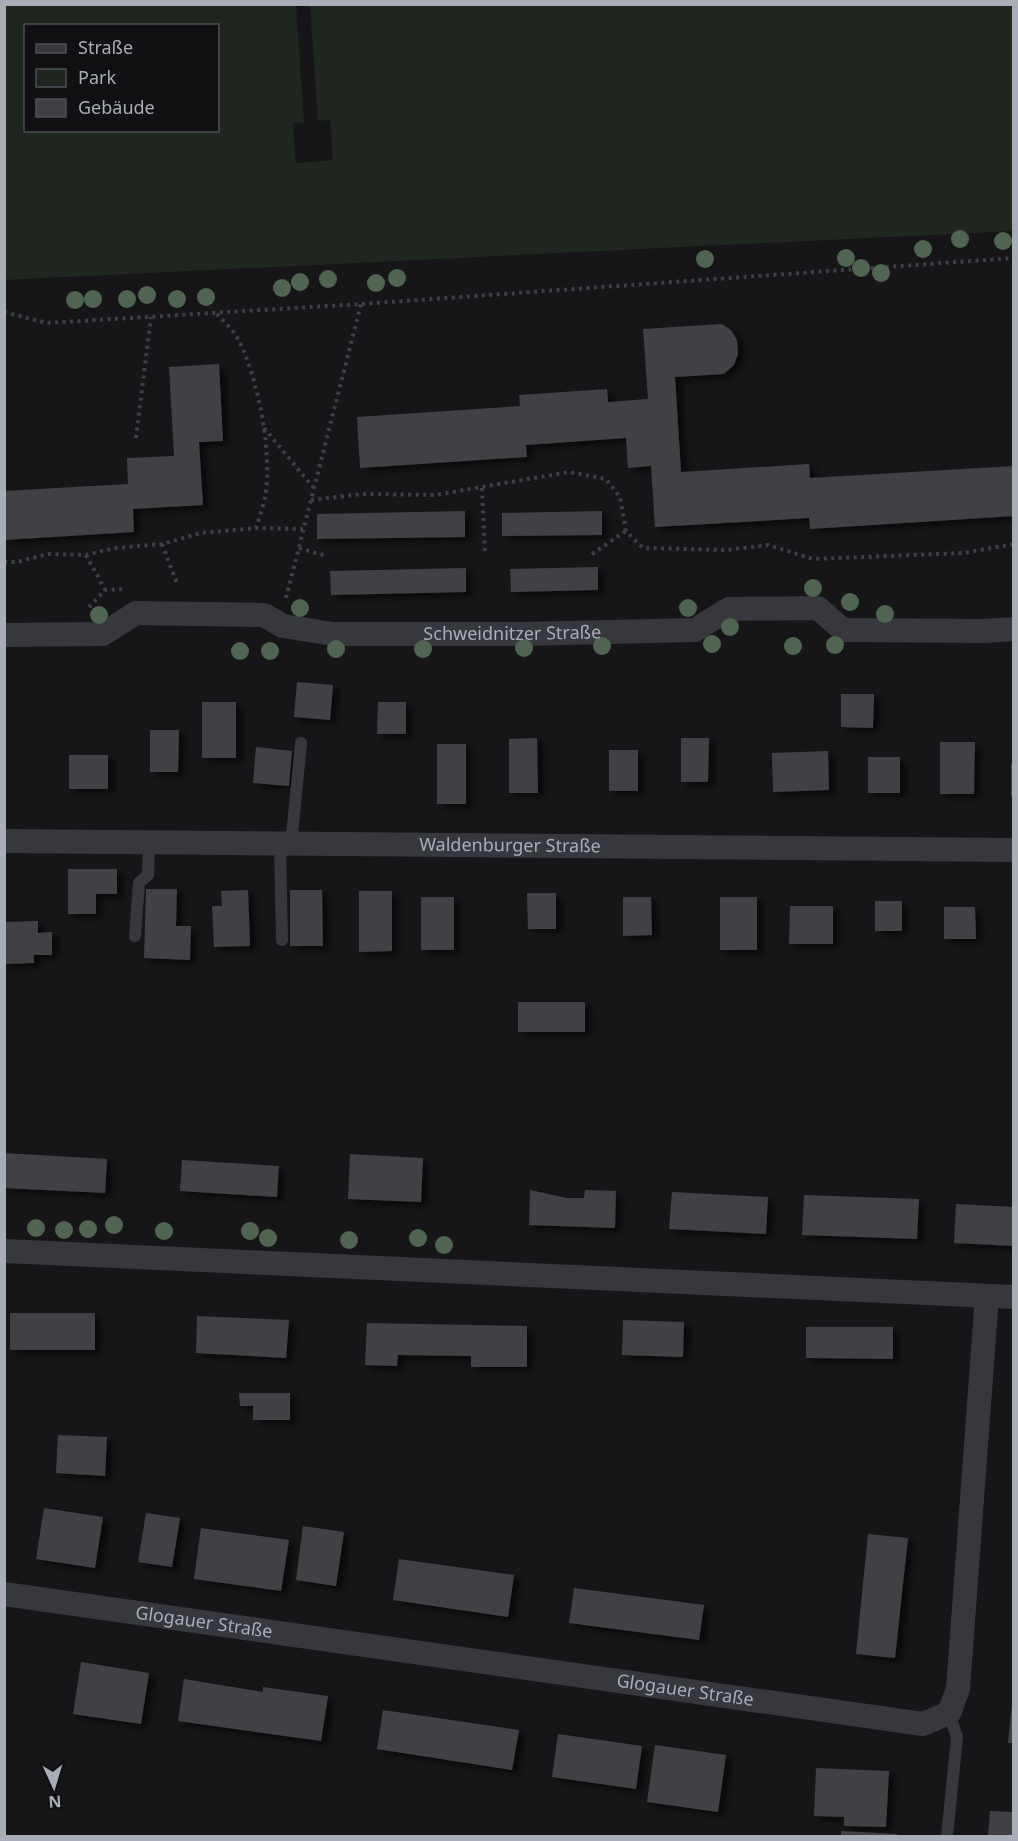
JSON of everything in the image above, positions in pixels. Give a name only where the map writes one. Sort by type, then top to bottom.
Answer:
[{"type":"street","name":"Schweidnitzer Straße","points":[[4,635],[102,634],[136,613],[264,615],[283,626],[333,634],[522,634],[695,630],[729,609],[818,608],[843,630],[986,631],[1014,629]]},
{"type":"street","name":"Waldenburger Straße","points":[[4,841],[1014,850]]},
{"type":"street","points":[[4,1251],[1014,1297]]},
{"type":"street","points":[[950,1713],[958,1689],[987,1296]]},
{"type":"street","name":"Glogauer Straße","points":[[4,1594],[922,1724],[950,1713]]},
{"type":"lane","points":[[282,940],[285,845],[301,743]]},
{"type":"lane","points":[[135,936],[139,883],[148,875],[149,843]]},
{"type":"lane","points":[[947,1836],[957,1737],[950,1713]]},
{"type":"path","points":[[4,312],[47,323],[361,304],[1014,258]]},
{"type":"path","points":[[283,626],[287,592],[361,304]]},
{"type":"path","points":[[216,313],[237,337],[254,377],[263,427],[266,464],[265,495],[256,528]]},
{"type":"path","points":[[136,438],[151,317]]},
{"type":"path","points":[[263,427],[314,488]]},
{"type":"path","points":[[311,500],[363,494],[435,495],[569,472],[606,479],[620,496],[626,531],[643,548],[726,550],[768,545],[813,559],[963,553],[1014,544]]},
{"type":"path","points":[[482,488],[485,553]]},
{"type":"path","points":[[4,562],[17,562],[48,554],[86,555],[115,548],[162,544],[201,533],[256,528],[303,529]]},
{"type":"path","points":[[592,554],[626,531]]},
{"type":"path","points":[[162,544],[178,586]]},
{"type":"path","points":[[298,548],[326,556]]},
{"type":"path","points":[[86,555],[105,590]]},
{"type":"green space","points":[[4,5],[296,5],[304,122],[293,123],[296,163],[333,160],[330,120],[318,121],[310,5],[1013,5],[1013,231],[5,280]]},
{"type":"building","points":[[722,324],[731,330],[737,340],[738,354],[734,365],[724,374],[675,377],[681,472],[809,464],[810,478],[1014,466],[1014,516],[810,529],[809,518],[655,527],[651,466],[628,468],[626,438],[526,445],[527,457],[360,468],[357,417],[520,406],[519,395],[607,389],[608,402],[648,399],[643,329]]},
{"type":"building","points":[[219,364],[223,441],[199,442],[203,505],[133,509],[134,532],[4,540],[4,491],[128,484],[127,458],[174,456],[169,367]]},
{"type":"building","points":[[465,511],[465,537],[317,539],[317,514]]},
{"type":"building","points":[[602,511],[602,535],[502,536],[502,513]]},
{"type":"building","points":[[598,567],[598,590],[511,592],[510,569]]},
{"type":"building","points":[[466,568],[466,592],[331,595],[330,571]]},
{"type":"building","points":[[297,682],[333,685],[330,720],[294,717]]},
{"type":"building","points":[[841,694],[874,694],[873,728],[841,727]]},
{"type":"building","points":[[202,702],[236,702],[236,758],[202,758]]},
{"type":"building","points":[[378,702],[406,702],[406,734],[377,734]]},
{"type":"building","points":[[150,730],[179,730],[178,772],[150,772]]},
{"type":"building","points":[[537,738],[538,793],[509,793],[509,739]]},
{"type":"building","points":[[681,738],[709,738],[708,782],[681,782]]},
{"type":"building","points":[[940,742],[975,742],[974,794],[940,794]]},
{"type":"building","points":[[437,744],[466,744],[466,804],[437,804]]},
{"type":"building","points":[[256,747],[292,751],[289,786],[253,783]]},
{"type":"building","points":[[609,750],[638,750],[638,791],[609,791]]},
{"type":"building","points":[[828,751],[829,790],[773,792],[772,753]]},
{"type":"building","points":[[69,755],[108,755],[108,789],[69,789]]},
{"type":"building","points":[[868,757],[900,757],[900,793],[868,793]]},
{"type":"building","points":[[1011,764],[1014,764],[1014,796],[1011,796]]},
{"type":"building","points":[[68,869],[117,869],[117,894],[96,894],[96,914],[68,914]]},
{"type":"building","points":[[146,889],[177,889],[176,926],[191,926],[190,960],[144,958]]},
{"type":"building","points":[[248,890],[250,946],[214,947],[212,906],[222,906],[221,891]]},
{"type":"building","points":[[290,890],[322,890],[323,946],[290,946]]},
{"type":"building","points":[[359,891],[392,891],[392,951],[359,952]]},
{"type":"building","points":[[527,893],[556,893],[556,929],[528,929]]},
{"type":"building","points":[[421,897],[454,897],[454,950],[421,950]]},
{"type":"building","points":[[623,897],[651,897],[652,935],[623,936]]},
{"type":"building","points":[[720,897],[757,897],[757,950],[720,950]]},
{"type":"building","points":[[875,901],[902,901],[902,931],[875,931]]},
{"type":"building","points":[[790,906],[833,906],[833,944],[789,944]]},
{"type":"building","points":[[944,907],[975,907],[976,939],[944,939]]},
{"type":"building","points":[[38,921],[38,933],[52,932],[52,955],[34,955],[34,963],[4,964],[4,922]]},
{"type":"building","points":[[518,1002],[585,1002],[585,1032],[518,1032]]},
{"type":"building","points":[[4,1153],[107,1159],[105,1193],[4,1188]]},
{"type":"building","points":[[350,1154],[423,1158],[421,1202],[348,1199]]},
{"type":"building","points":[[182,1160],[279,1166],[277,1197],[180,1191]]},
{"type":"building","points":[[530,1190],[567,1198],[584,1198],[585,1190],[616,1191],[615,1228],[529,1225]]},
{"type":"building","points":[[672,1192],[768,1197],[766,1234],[669,1229]]},
{"type":"building","points":[[804,1195],[919,1199],[917,1239],[802,1235]]},
{"type":"building","points":[[956,1204],[1014,1207],[1014,1246],[954,1243]]},
{"type":"building","points":[[10,1313],[95,1313],[95,1350],[10,1350]]},
{"type":"building","points":[[197,1316],[289,1320],[286,1358],[196,1353]]},
{"type":"building","points":[[623,1320],[684,1322],[683,1357],[622,1355]]},
{"type":"building","points":[[367,1323],[527,1326],[527,1367],[471,1367],[471,1356],[398,1355],[397,1366],[365,1365]]},
{"type":"building","points":[[806,1327],[893,1327],[893,1359],[806,1358]]},
{"type":"building","points":[[239,1393],[290,1393],[290,1420],[253,1420],[253,1406],[240,1406]]},
{"type":"building","points":[[58,1435],[107,1437],[105,1476],[56,1473]]},
{"type":"building","points":[[44,1508],[103,1517],[95,1568],[36,1559]]},
{"type":"building","points":[[146,1513],[180,1518],[172,1567],[138,1562]]},
{"type":"building","points":[[303,1526],[344,1532],[336,1586],[296,1580]]},
{"type":"building","points":[[201,1528],[289,1540],[281,1591],[194,1579]]},
{"type":"building","points":[[868,1534],[908,1538],[895,1658],[856,1654]]},
{"type":"building","points":[[399,1559],[514,1575],[508,1617],[393,1600]]},
{"type":"building","points":[[574,1588],[704,1605],[699,1640],[569,1623]]},
{"type":"building","points":[[81,1662],[149,1673],[141,1724],[73,1714]]},
{"type":"building","points":[[184,1679],[263,1692],[263,1687],[328,1696],[321,1741],[178,1721]]},
{"type":"building","points":[[1012,1704],[1014,1704],[1014,1743],[1008,1743]]},
{"type":"building","points":[[383,1710],[519,1730],[512,1770],[377,1749]]},
{"type":"building","points":[[558,1734],[642,1746],[636,1789],[552,1777]]},
{"type":"building","points":[[655,1745],[726,1755],[718,1812],[647,1802]]},
{"type":"building","points":[[816,1768],[889,1771],[886,1827],[844,1826],[844,1817],[814,1816]]},
{"type":"building","points":[[990,1811],[1014,1812],[1014,1836],[988,1836]]},
{"type":"building","points":[[841,1831],[897,1834],[897,1836],[841,1836]]}]
